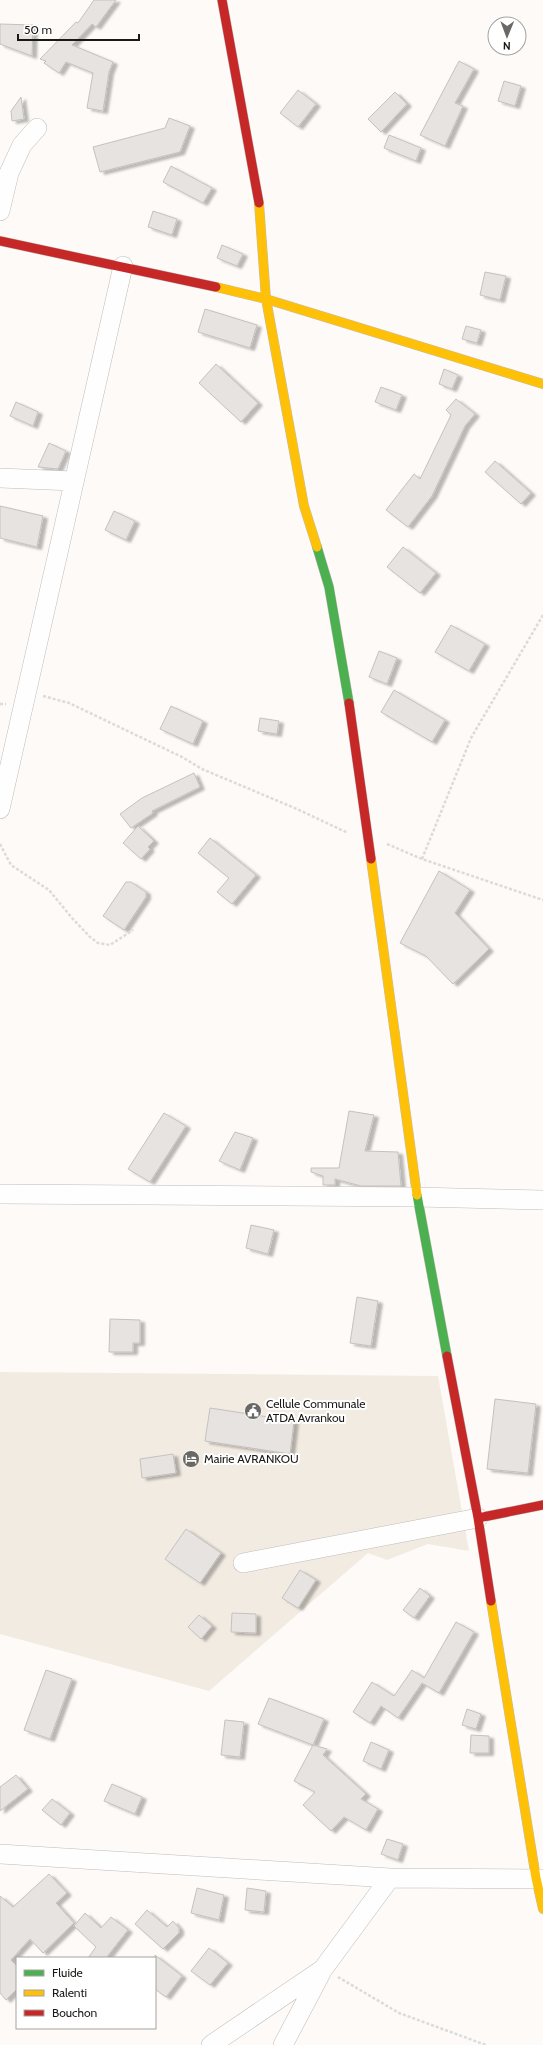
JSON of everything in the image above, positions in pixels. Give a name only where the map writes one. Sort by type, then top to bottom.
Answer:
[{"type":"street","points":[[222,0],[260,207],[266,299],[304,506],[329,587],[353,724],[367,838],[417,1197],[478,1518],[540,1878],[543,1909]]},
{"type":"street","points":[[0,211],[9,173],[22,145],[37,128]]},
{"type":"street","points":[[0,241],[123,266],[266,299],[543,384]]},
{"type":"street","points":[[0,809],[73,481],[123,266]]},
{"type":"street","points":[[0,478],[73,481]]},
{"type":"street","points":[[0,1194],[417,1197],[543,1200]]},
{"type":"street","points":[[243,1563],[543,1504]]},
{"type":"street","points":[[0,1854],[390,1878],[540,1878]]},
{"type":"street","points":[[282,2045],[323,1969],[390,1878]]},
{"type":"street","points":[[211,2045],[323,1969]]},
{"type":"path","points":[[422,859],[471,738],[543,615]]},
{"type":"path","points":[[0,704],[10,704],[36,696],[69,703],[240,786],[297,809],[343,831],[401,848],[422,859],[543,900]]},
{"type":"path","points":[[0,844],[11,865],[50,890],[72,918],[98,943],[110,945],[133,930]]},
{"type":"path","points":[[323,1969],[399,2013],[486,2045]]},
{"type":"shaded area","name":"Mairie AVRANKOU","points":[[0,1372],[438,1376],[469,1551],[428,1544],[387,1560],[368,1553],[209,1691],[0,1634]]},
{"type":"building","points":[[94,0],[116,0],[96,27],[92,24],[72,45],[113,62],[109,72],[103,111],[87,108],[93,73],[66,62],[59,73],[44,63],[46,61],[40,59],[76,22],[78,23]]},
{"type":"building","points":[[0,24],[33,25],[32,56],[0,44]]},
{"type":"building","points":[[459,61],[474,69],[455,103],[463,106],[445,146],[420,135]]},
{"type":"building","points":[[504,81],[521,86],[515,106],[498,101]]},
{"type":"building","points":[[298,90],[316,104],[298,127],[280,113]]},
{"type":"building","points":[[395,92],[407,104],[381,132],[368,119]]},
{"type":"building","points":[[21,97],[24,119],[12,121],[11,111]]},
{"type":"building","points":[[169,118],[190,126],[180,152],[100,172],[93,147],[165,128]]},
{"type":"building","points":[[389,135],[421,148],[416,161],[384,148]]},
{"type":"building","points":[[171,166],[212,188],[203,203],[163,182]]},
{"type":"building","points":[[153,211],[177,219],[172,235],[148,227]]},
{"type":"building","points":[[222,245],[243,254],[237,266],[217,258]]},
{"type":"building","points":[[485,272],[506,276],[500,300],[480,295]]},
{"type":"building","points":[[205,309],[257,325],[250,348],[198,332]]},
{"type":"building","points":[[466,326],[481,330],[477,343],[462,339]]},
{"type":"building","points":[[216,364],[258,403],[241,422],[199,383]]},
{"type":"building","points":[[444,369],[458,375],[452,389],[439,384]]},
{"type":"building","points":[[381,387],[402,395],[396,410],[375,402]]},
{"type":"building","points":[[456,399],[475,414],[465,426],[432,496],[408,527],[386,510],[414,474],[420,479],[451,415],[446,410]]},
{"type":"building","points":[[16,402],[38,412],[33,426],[10,416]]},
{"type":"building","points":[[49,443],[66,451],[58,469],[38,467]]},
{"type":"building","points":[[495,461],[531,493],[521,504],[485,472]]},
{"type":"building","points":[[0,506],[43,516],[37,547],[0,538]]},
{"type":"building","points":[[114,511],[135,521],[126,540],[105,530]]},
{"type":"building","points":[[403,547],[436,573],[420,593],[387,567]]},
{"type":"building","points":[[451,625],[485,644],[469,671],[435,652]]},
{"type":"building","points":[[379,651],[397,658],[387,684],[369,677]]},
{"type":"building","points":[[394,690],[445,720],[432,742],[381,712]]},
{"type":"building","points":[[171,706],[203,721],[193,744],[160,729]]},
{"type":"building","points":[[260,718],[279,721],[277,734],[258,731]]},
{"type":"building","points":[[194,773],[200,787],[152,811],[153,813],[131,828],[120,814],[142,798]]},
{"type":"building","points":[[138,826],[154,841],[148,847],[150,849],[141,859],[123,843]]},
{"type":"building","points":[[210,838],[256,875],[232,904],[217,892],[229,878],[198,853]]},
{"type":"building","points":[[439,871],[470,890],[455,913],[489,949],[453,984],[426,956],[400,943]]},
{"type":"building","points":[[126,882],[131,882],[146,892],[146,897],[124,930],[103,916]]},
{"type":"building","points":[[349,1111],[374,1115],[365,1151],[398,1152],[401,1186],[361,1186],[335,1179],[335,1185],[323,1185],[323,1176],[311,1172],[311,1168],[339,1168]]},
{"type":"building","points":[[164,1113],[186,1126],[150,1182],[128,1169]]},
{"type":"building","points":[[235,1132],[253,1138],[240,1170],[219,1161]]},
{"type":"building","points":[[251,1225],[274,1230],[268,1254],[246,1248]]},
{"type":"building","points":[[357,1297],[378,1301],[371,1346],[350,1343]]},
{"type":"building","points":[[110,1319],[140,1320],[140,1343],[133,1343],[133,1352],[109,1352]]},
{"type":"building","points":[[495,1399],[536,1404],[528,1473],[487,1469]]},
{"type":"building","points":[[210,1408],[294,1421],[290,1454],[205,1441]]},
{"type":"building","points":[[173,1454],[176,1473],[142,1478],[140,1459]]},
{"type":"building","points":[[186,1529],[221,1553],[200,1583],[165,1559]]},
{"type":"building","points":[[300,1570],[316,1580],[298,1608],[282,1598]]},
{"type":"building","points":[[420,1588],[430,1596],[414,1618],[403,1610]]},
{"type":"building","points":[[232,1613],[256,1614],[256,1633],[231,1632]]},
{"type":"building","points":[[199,1615],[212,1626],[201,1639],[188,1627]]},
{"type":"building","points":[[456,1622],[474,1632],[439,1693],[422,1683],[398,1718],[381,1706],[370,1723],[353,1712],[372,1682],[394,1696],[412,1670],[424,1678]]},
{"type":"building","points":[[46,1670],[72,1679],[50,1739],[24,1730]]},
{"type":"building","points":[[269,1698],[324,1719],[313,1745],[258,1724]]},
{"type":"building","points":[[467,1709],[481,1714],[476,1729],[462,1725]]},
{"type":"building","points":[[225,1720],[244,1722],[240,1757],[221,1755]]},
{"type":"building","points":[[471,1735],[489,1736],[489,1753],[470,1753]]},
{"type":"building","points":[[371,1742],[389,1750],[381,1769],[363,1761]]},
{"type":"building","points":[[313,1745],[327,1749],[323,1755],[366,1794],[361,1799],[378,1809],[366,1830],[344,1817],[331,1831],[303,1805],[315,1792],[294,1781]]},
{"type":"building","points":[[16,1775],[28,1789],[0,1811],[0,1787]]},
{"type":"building","points":[[112,1784],[142,1797],[135,1814],[104,1801]]},
{"type":"building","points":[[52,1799],[70,1813],[61,1825],[42,1810]]},
{"type":"building","points":[[387,1839],[403,1844],[398,1860],[381,1854]]},
{"type":"building","points":[[49,1874],[67,1893],[56,1903],[74,1923],[43,1953],[30,1939],[11,1960],[16,1965],[16,1990],[6,2000],[0,1993],[0,1896],[13,1907]]},
{"type":"building","points":[[197,1888],[224,1895],[219,1920],[191,1913]]},
{"type":"building","points":[[247,1888],[266,1891],[264,1912],[245,1910]]},
{"type":"building","points":[[147,1910],[167,1927],[173,1921],[179,1928],[179,1933],[163,1949],[135,1924]]},
{"type":"building","points":[[85,1913],[101,1928],[111,1917],[128,1930],[107,1957],[89,1957],[96,1947],[74,1926]]},
{"type":"building","points":[[209,1948],[228,1963],[210,1985],[191,1971]]},
{"type":"building","points":[[155,1955],[182,1976],[166,1997],[156,1990]]},
{"type":"traffic: fast","points":[[317,547],[329,587],[349,703]]},
{"type":"traffic: fast","points":[[417,1195],[447,1356]]},
{"type":"traffic: slow","points":[[259,203],[266,299],[304,506],[317,547]]},
{"type":"traffic: slow","points":[[216,287],[266,299],[543,384]]},
{"type":"traffic: slow","points":[[371,859],[417,1195]]},
{"type":"traffic: slow","points":[[491,1601],[536,1878],[543,1909]]},
{"type":"traffic: jam","points":[[222,0],[259,203]]},
{"type":"traffic: jam","points":[[0,241],[216,287]]},
{"type":"traffic: jam","points":[[349,703],[371,859]]},
{"type":"traffic: jam","points":[[447,1356],[478,1518],[491,1601]]},
{"type":"traffic: jam","points":[[478,1518],[543,1505]]},
{"type":"place","name":"Cellule Communale ATDA Avrankou","points":[[253,1411]]},
{"type":"place","name":"Mairie AVRANKOU","points":[[191,1459]]}]
